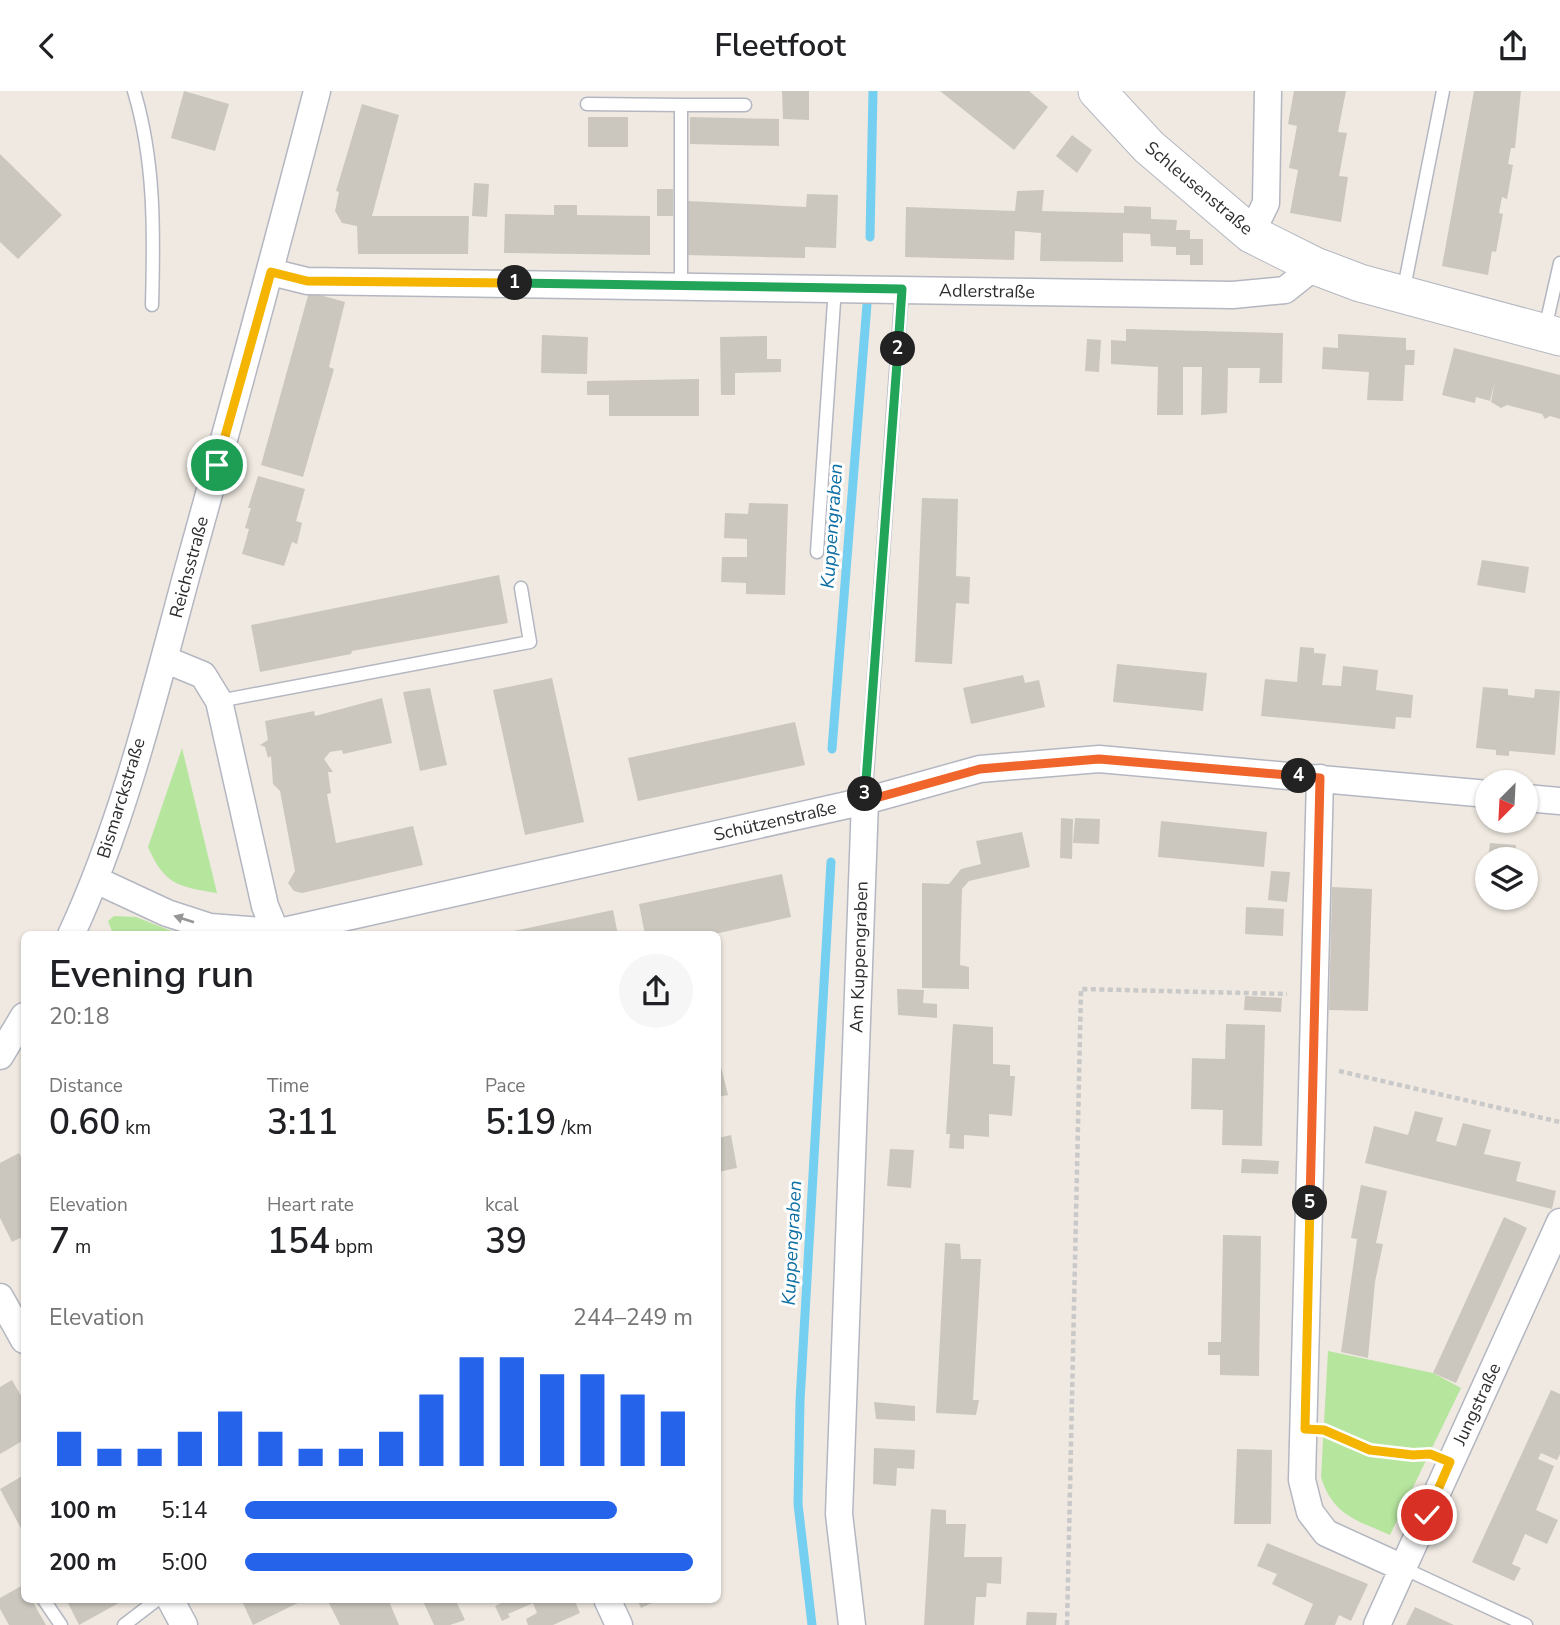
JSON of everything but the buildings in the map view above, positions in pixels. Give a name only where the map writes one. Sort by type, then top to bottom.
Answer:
[{"type":"street","name":"Reichsstraße","points":[[164,659],[271,272],[317,91]]},
{"type":"street","name":"Schleusenstraße","points":[[1097,91],[1149,147],[1251,234],[1315,267]]},
{"type":"street","points":[[1251,234],[1266,203],[1268,91]]},
{"type":"street","name":"Adlerstraße","points":[[271,272],[307,281],[835,286],[1233,295],[1285,290],[1315,267]]},
{"type":"street","points":[[1315,267],[1402,297],[1552,335]]},
{"type":"street","points":[[164,659],[203,675],[219,701],[272,931]]},
{"type":"street","name":"Bismarckstraße","points":[[73,931],[96,880],[164,659]]},
{"type":"street","name":"Schützenstraße","points":[[286,931],[865,801],[980,769],[1099,759],[1475,793]]},
{"type":"street","points":[[1320,778],[1302,1480],[1310,1513],[1326,1532],[1403,1568]]},
{"type":"street","points":[[1538,799],[1560,801]]},
{"type":"street","name":"Am Kuppengraben","points":[[852,1625],[839,1514],[865,801]]},
{"type":"street","name":"Schützenstraße","points":[[96,880],[167,913],[210,927],[246,931]]},
{"type":"street","points":[[0,1056],[21,1021]]},
{"type":"street","name":"Jungstraße","points":[[1377,1625],[1560,1222]]},
{"type":"street","points":[[0,1297],[21,1335]]},
{"type":"street","points":[[172,1603],[184,1625]]},
{"type":"street","points":[[609,1603],[619,1625]]},
{"type":"lane","points":[[134,91],[142,115],[154,204],[152,305]]},
{"type":"lane","points":[[1402,297],[1443,91]]},
{"type":"lane","points":[[587,104],[746,105]]},
{"type":"lane","points":[[681,105],[681,284]]},
{"type":"lane","points":[[1552,335],[1559,267]]},
{"type":"lane","points":[[817,552],[835,286]]},
{"type":"lane","name":"Am Kuppengraben","points":[[865,801],[902,289]]},
{"type":"lane","points":[[219,701],[530,642],[521,588]]},
{"type":"lane","points":[[1403,1568],[1526,1625]]},
{"type":"lane","points":[[46,1603],[61,1625]]},
{"type":"lane","points":[[124,1625],[153,1603]]},
{"type":"path","points":[[1067,1625],[1081,989],[1316,994]]},
{"type":"path","points":[[1313,1066],[1560,1122]]},
{"type":"path","points":[[1305,1429],[1324,1430],[1370,1450],[1413,1455],[1430,1454],[1450,1462]]},
{"type":"green space","points":[[182,748],[217,893],[174,882],[160,869],[148,847]]},
{"type":"green space","points":[[114,916],[136,917],[171,931],[112,931],[108,921]]},
{"type":"green space","points":[[1328,1351],[1433,1373],[1461,1388],[1390,1535],[1339,1509],[1321,1477]]},
{"type":"waterway","name":"Kuppengraben","points":[[870,237],[873,91]]},
{"type":"waterway","name":"Kuppengraben","points":[[832,749],[867,304]]},
{"type":"waterway","name":"Kuppengraben","points":[[812,1625],[798,1504],[800,1401],[831,862]]},
{"type":"route","points":[[217,465],[271,272],[307,281],[902,289],[865,801],[980,769],[1099,759],[1320,778],[1305,1429],[1324,1430],[1370,1450],[1413,1455],[1430,1454],[1450,1462],[1427,1515]]}]
